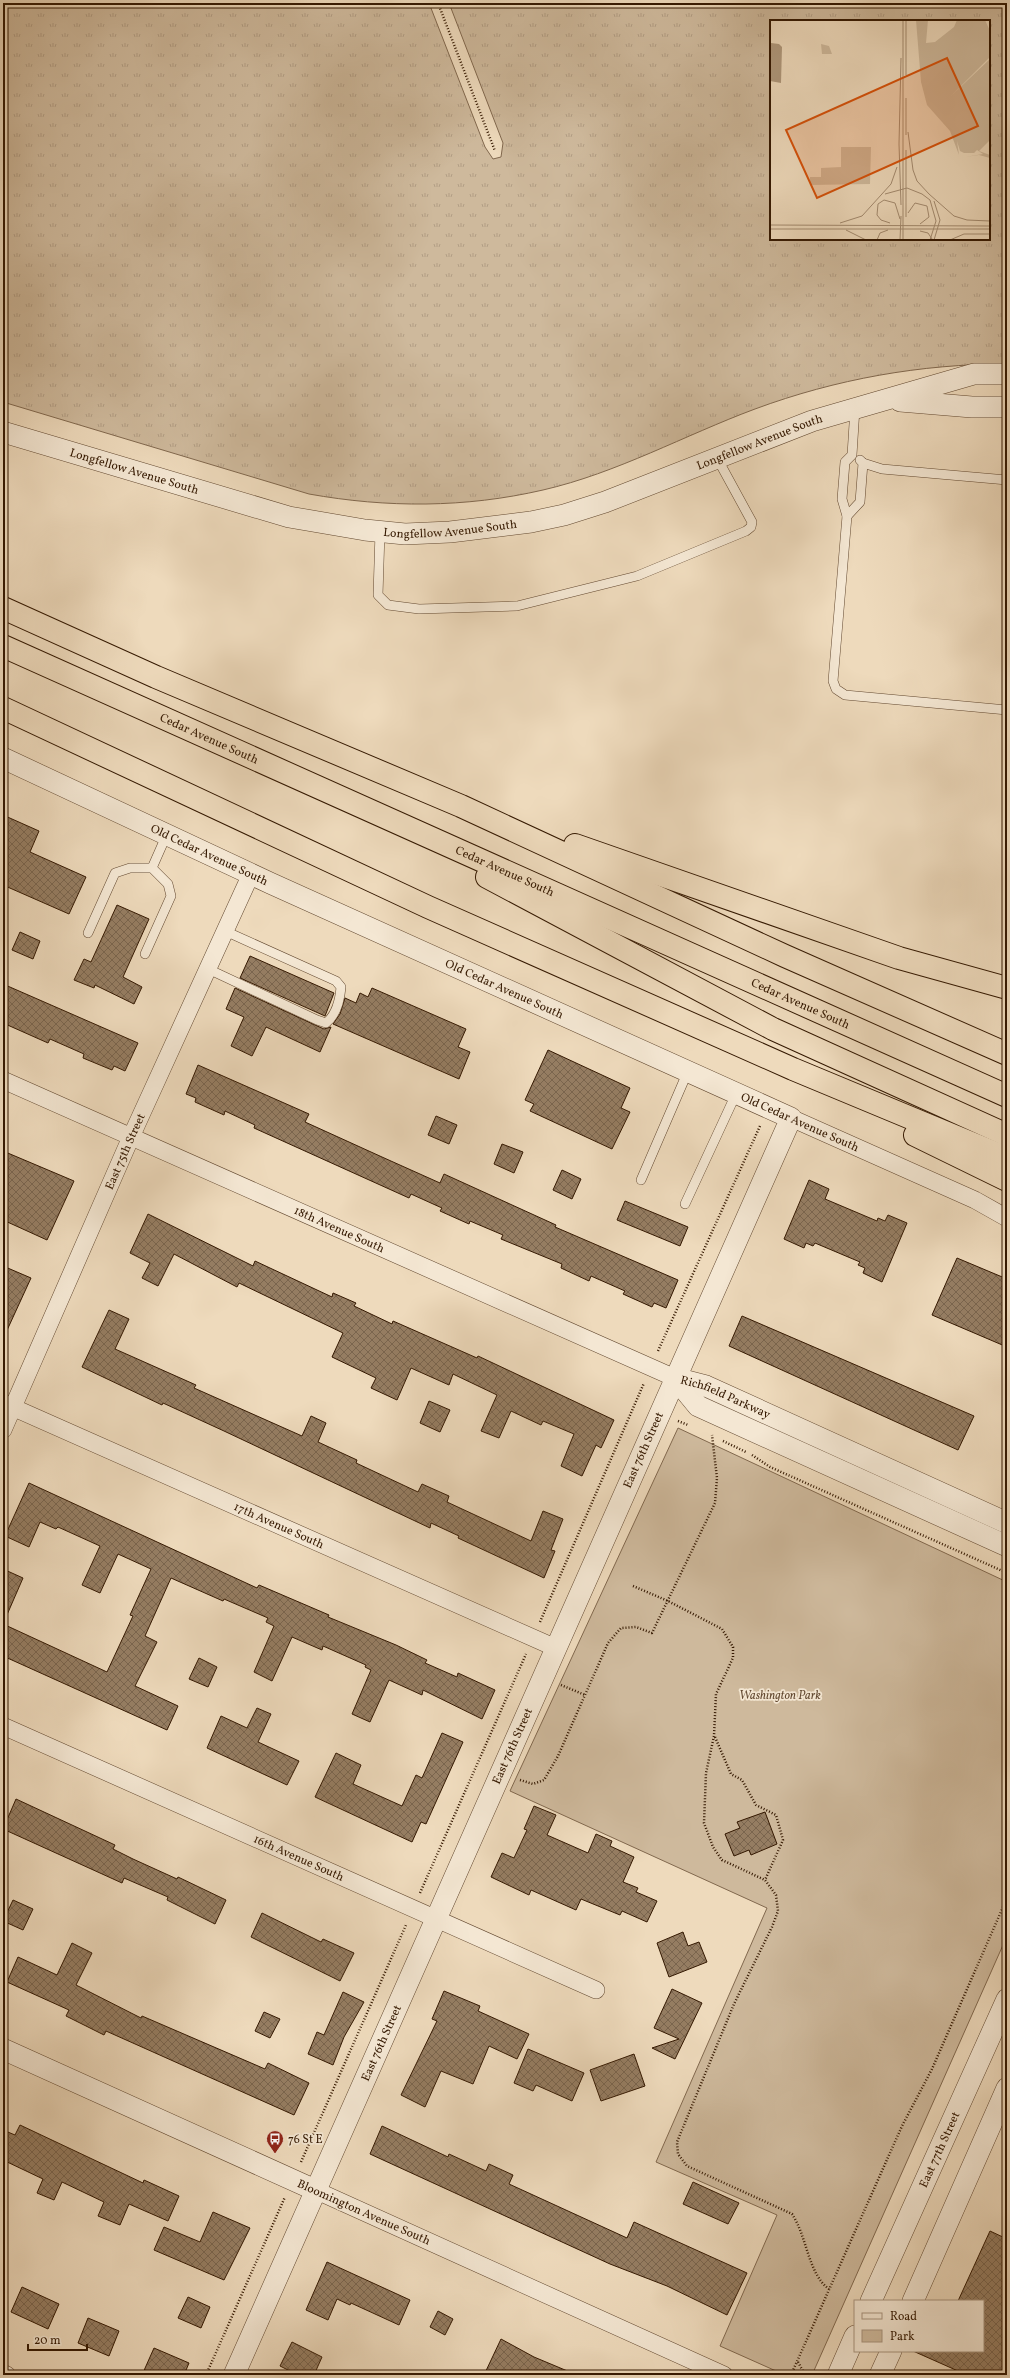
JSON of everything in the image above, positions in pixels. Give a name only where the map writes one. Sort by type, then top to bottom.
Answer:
[{"type":"highway","points":[[3,608],[156,676],[461,806],[785,956],[1007,1054]]},
{"type":"highway","name":"Cedar Avenue South","points":[[3,646],[1007,1096]]},
{"type":"highway","points":[[3,708],[428,907],[793,1069],[1007,1158]]},
{"type":"highway","points":[[324,789],[773,1029],[1007,1135]]},
{"type":"highway","points":[[461,806],[899,958],[1007,988]]},
{"type":"highway","points":[[793,1069],[829,1093],[1007,1180]]},
{"type":"street","name":"Longfellow Avenue South","points":[[3,432],[289,517],[326,525],[380,532],[405,534],[450,532],[531,522],[605,502],[812,421],[889,400],[974,374],[1007,374]]},
{"type":"street","name":"Longfellow Avenue South","points":[[889,400],[972,407],[1007,408]]},
{"type":"street","name":"Old Cedar Avenue South","points":[[3,758],[167,833],[251,874],[736,1094],[975,1200],[1007,1218]]},
{"type":"street","name":"East 75th Street","points":[[3,1430],[8,1406],[251,874]]},
{"type":"street","name":"18th Avenue South","points":[[3,1080],[675,1378]]},
{"type":"street","name":"East 76th Street","points":[[234,2375],[791,1118]]},
{"type":"street","name":"Richfield Parkway","points":[[675,1378],[706,1386],[1007,1523]]},
{"type":"street","name":"Richfield Parkway","points":[[675,1378],[698,1406],[1007,1546]]},
{"type":"street","name":"17th Avenue South","points":[[8,1406],[556,1648]]},
{"type":"street","name":"16th Avenue South","points":[[3,1726],[596,1990]]},
{"type":"street","name":"East 77th Street","points":[[870,2300],[1007,1999]]},
{"type":"street","name":"Bloomington Avenue South","points":[[3,2049],[724,2375]]},
{"type":"street","points":[[913,2300],[1007,2088]]},
{"type":"street","points":[[838,2375],[854,2338]]},
{"type":"street","points":[[880,2375],[891,2352]]},
{"type":"street","points":[[3,2373],[7,2375]]},
{"type":"lane","points":[[856,408],[852,455],[845,462],[842,499],[847,516],[833,681],[836,689],[845,694],[1007,710]]},
{"type":"lane","points":[[852,455],[863,463],[882,469],[1007,480]]},
{"type":"lane","points":[[380,532],[378,595],[388,605],[420,609],[517,606],[637,576],[746,531],[751,527],[752,522],[717,458]]},
{"type":"lane","points":[[847,516],[860,502],[863,463]]},
{"type":"lane","points":[[152,868],[167,833]]},
{"type":"lane","points":[[88,933],[115,873],[130,868],[152,868],[168,884],[171,896],[145,954]]},
{"type":"lane","points":[[208,969],[317,1020],[326,1023],[331,1019],[341,996],[341,987],[336,981],[225,931]]},
{"type":"lane","points":[[641,1180],[688,1071]]},
{"type":"lane","points":[[685,1204],[736,1094]]},
{"type":"path","points":[[438,3],[495,151]]},
{"type":"path","points":[[657,1352],[761,1124]]},
{"type":"path","points":[[539,1624],[642,1386]]},
{"type":"path","points":[[679,1422],[692,1427]]},
{"type":"path","points":[[706,1432],[731,1446],[752,1454],[770,1467],[1007,1573]]},
{"type":"path","points":[[520,1780],[533,1784],[544,1780],[558,1756],[612,1638],[621,1628],[636,1627],[652,1632],[715,1503],[717,1478],[712,1435]]},
{"type":"path","points":[[633,1586],[668,1601],[722,1629],[733,1647],[733,1658],[716,1694],[714,1736],[706,1773],[704,1823],[713,1847],[722,1860],[765,1880],[776,1895],[778,1911],[734,2004],[677,2142],[678,2154],[687,2166],[792,2214],[799,2224],[820,2282],[829,2289]]},
{"type":"path","points":[[420,1892],[524,1657]]},
{"type":"path","points":[[714,1736],[731,1774],[742,1780],[756,1805],[776,1815],[783,1840],[765,1880]]},
{"type":"path","points":[[791,2375],[902,2126],[932,2069],[1007,1898]]},
{"type":"path","points":[[302,2159],[405,1926]]},
{"type":"path","points":[[206,2375],[280,2209]]},
{"type":"path","points":[[798,2362],[805,2375]]},
{"type":"green space","points":[[3,3],[429,3],[485,147],[493,159],[501,157],[503,143],[449,3],[1007,3],[1007,364],[911,370],[879,375],[816,389],[786,398],[729,419],[598,474],[570,483],[514,496],[455,503],[397,504],[338,499],[309,494],[3,402]]},
{"type":"green space","name":"Washington Park","points":[[678,1428],[1007,1582],[1007,1936],[812,2375],[785,2375],[720,2346],[777,2215],[656,2162],[767,1908],[510,1791]]},
{"type":"building","points":[[3,815],[39,831],[30,852],[86,877],[69,914],[3,885]]},
{"type":"building","points":[[117,905],[149,919],[123,977],[142,987],[134,1004],[95,985],[94,988],[74,980],[84,959],[91,962]]},
{"type":"building","points":[[20,932],[40,941],[33,959],[12,950]]},
{"type":"building","points":[[250,956],[334,993],[325,1016],[240,978]]},
{"type":"building","points":[[3,984],[138,1043],[125,1071],[114,1066],[112,1070],[83,1058],[84,1054],[50,1039],[48,1043],[3,1023]]},
{"type":"building","points":[[235,988],[324,1029],[331,1027],[320,1052],[266,1027],[252,1056],[231,1046],[244,1017],[226,1009]]},
{"type":"building","points":[[372,988],[466,1029],[458,1047],[470,1052],[459,1079],[333,1024],[340,1014],[345,998],[356,1003],[360,993],[368,997]]},
{"type":"building","points":[[548,1050],[630,1088],[621,1108],[630,1112],[612,1149],[530,1111],[534,1104],[525,1100]]},
{"type":"building","points":[[198,1065],[309,1114],[305,1122],[440,1183],[444,1174],[556,1225],[555,1227],[678,1280],[666,1308],[654,1303],[652,1307],[623,1294],[625,1291],[591,1276],[589,1281],[561,1268],[562,1264],[501,1239],[503,1235],[470,1221],[469,1224],[440,1211],[442,1208],[411,1194],[409,1198],[254,1128],[255,1125],[225,1111],[224,1115],[195,1102],[196,1098],[186,1094]]},
{"type":"building","points":[[436,1116],[457,1125],[449,1144],[428,1135]]},
{"type":"building","points":[[502,1144],[523,1152],[514,1173],[494,1164]]},
{"type":"building","points":[[3,1151],[74,1181],[47,1240],[3,1220]]},
{"type":"building","points":[[562,1170],[581,1179],[572,1199],[553,1190]]},
{"type":"building","points":[[809,1180],[829,1189],[825,1199],[877,1221],[878,1218],[885,1221],[888,1215],[907,1223],[882,1282],[863,1273],[865,1268],[858,1265],[860,1262],[815,1243],[813,1246],[806,1243],[804,1248],[784,1239]]},
{"type":"building","points":[[625,1201],[688,1227],[680,1246],[617,1220]]},
{"type":"building","points":[[148,1214],[253,1266],[255,1261],[332,1297],[333,1293],[356,1303],[354,1306],[392,1324],[393,1321],[477,1358],[478,1356],[614,1420],[601,1448],[596,1445],[582,1476],[561,1466],[574,1434],[543,1421],[541,1425],[511,1411],[499,1438],[481,1431],[497,1395],[453,1374],[449,1385],[411,1368],[397,1400],[371,1388],[376,1378],[332,1357],[343,1333],[239,1283],[237,1287],[174,1254],[158,1286],[142,1278],[150,1263],[130,1253]]},
{"type":"building","points":[[957,1258],[1007,1279],[1007,1347],[932,1315]]},
{"type":"building","points":[[3,1266],[31,1278],[3,1339]]},
{"type":"building","points":[[109,1310],[129,1319],[115,1349],[196,1385],[194,1388],[302,1436],[311,1416],[326,1423],[318,1442],[357,1460],[356,1463],[418,1492],[422,1484],[449,1496],[447,1502],[531,1541],[543,1511],[563,1519],[551,1550],[555,1551],[544,1578],[458,1538],[459,1536],[431,1523],[430,1528],[224,1431],[163,1403],[162,1405],[82,1367]]},
{"type":"building","points":[[742,1316],[974,1416],[958,1450],[729,1346]]},
{"type":"building","points":[[429,1401],[450,1410],[440,1432],[420,1423]]},
{"type":"building","points":[[29,1483],[257,1588],[259,1585],[329,1615],[328,1617],[396,1645],[427,1660],[425,1663],[457,1677],[458,1673],[495,1690],[482,1719],[423,1690],[422,1695],[389,1680],[370,1722],[352,1714],[371,1670],[365,1667],[366,1665],[323,1646],[322,1650],[292,1637],[272,1681],[254,1672],[274,1626],[266,1622],[268,1618],[224,1599],[223,1601],[171,1578],[145,1636],[157,1642],[135,1686],[178,1706],[167,1730],[3,1656],[3,1624],[107,1672],[133,1616],[130,1615],[151,1569],[118,1554],[100,1593],[82,1585],[100,1546],[58,1527],[56,1529],[40,1522],[29,1547],[5,1536]]},
{"type":"building","points":[[3,1569],[23,1578],[3,1624]]},
{"type":"building","points":[[199,1658],[217,1667],[208,1687],[189,1679]]},
{"type":"building","points":[[257,1708],[271,1714],[258,1742],[299,1761],[287,1785],[207,1748],[221,1716],[247,1728]]},
{"type":"building","points":[[442,1733],[463,1742],[426,1824],[421,1822],[412,1842],[315,1797],[336,1753],[361,1765],[353,1784],[402,1806],[416,1775],[422,1778]]},
{"type":"building","points":[[16,1799],[115,1845],[113,1849],[133,1859],[177,1879],[178,1877],[226,1900],[215,1924],[167,1900],[168,1897],[124,1878],[122,1883],[3,1829]]},
{"type":"building","points":[[534,1806],[556,1815],[547,1835],[588,1853],[596,1834],[612,1841],[610,1846],[634,1857],[623,1882],[638,1888],[636,1892],[657,1901],[647,1922],[622,1911],[620,1915],[581,1899],[576,1910],[531,1890],[529,1895],[491,1877],[502,1853],[514,1858],[527,1830],[524,1829]]},
{"type":"building","points":[[765,1812],[777,1844],[751,1855],[749,1850],[734,1856],[725,1834],[740,1828],[737,1822]]},
{"type":"building","points":[[13,1900],[33,1909],[23,1930],[3,1921]]},
{"type":"building","points":[[262,1913],[321,1942],[323,1939],[354,1953],[340,1981],[251,1937]]},
{"type":"building","points":[[683,1932],[688,1946],[699,1942],[707,1962],[669,1977],[657,1943]]},
{"type":"building","points":[[72,1943],[92,1953],[76,1985],[141,2018],[142,2016],[265,2069],[268,2063],[309,2083],[294,2115],[106,2031],[104,2035],[66,2016],[69,2010],[7,1982],[18,1957],[57,1975]]},
{"type":"building","points":[[672,1989],[702,2003],[675,2059],[652,2048],[679,2039],[654,2028]]},
{"type":"building","points":[[444,1991],[480,2006],[478,2011],[529,2034],[517,2059],[489,2046],[473,2084],[441,2071],[425,2107],[401,2095],[437,2021],[432,2019]]},
{"type":"building","points":[[343,1992],[364,2002],[344,2037],[333,2065],[308,2054],[317,2032],[324,2035]]},
{"type":"building","points":[[264,2012],[280,2019],[270,2038],[255,2031]]},
{"type":"building","points":[[528,2049],[584,2073],[572,2101],[536,2085],[533,2091],[514,2083]]},
{"type":"building","points":[[634,2054],[645,2086],[601,2101],[590,2070]]},
{"type":"building","points":[[20,2125],[143,2183],[144,2180],[179,2196],[168,2221],[129,2204],[120,2225],[98,2216],[104,2202],[62,2182],[54,2200],[37,2193],[43,2179],[3,2160],[3,2130],[15,2135]]},
{"type":"building","points":[[382,2126],[448,2157],[449,2154],[486,2171],[489,2164],[513,2175],[509,2184],[627,2238],[634,2222],[747,2273],[727,2315],[667,2286],[610,2264],[370,2154]]},
{"type":"building","points":[[693,2182],[739,2203],[728,2224],[683,2204]]},
{"type":"building","points":[[213,2212],[250,2228],[224,2280],[154,2250],[164,2227],[200,2242]]},
{"type":"building","points":[[990,2231],[1007,2239],[1007,2375],[967,2375],[915,2352],[984,2352],[984,2300],[958,2300]]},
{"type":"building","points":[[327,2262],[410,2300],[399,2325],[351,2303],[350,2305],[337,2299],[328,2320],[306,2310]]},
{"type":"building","points":[[22,2287],[59,2304],[48,2329],[11,2312]]},
{"type":"building","points":[[188,2297],[210,2307],[201,2328],[178,2318]]},
{"type":"building","points":[[438,2311],[453,2319],[445,2335],[430,2327]]},
{"type":"building","points":[[88,2318],[119,2331],[109,2356],[78,2343]]},
{"type":"building","points":[[501,2339],[534,2357],[577,2375],[484,2375]]},
{"type":"building","points":[[292,2342],[322,2357],[314,2375],[298,2375],[280,2366]]},
{"type":"building","points":[[154,2348],[189,2363],[184,2375],[142,2375]]},
{"type":"place","name":"76 St E","points":[[275,2154]]}]
